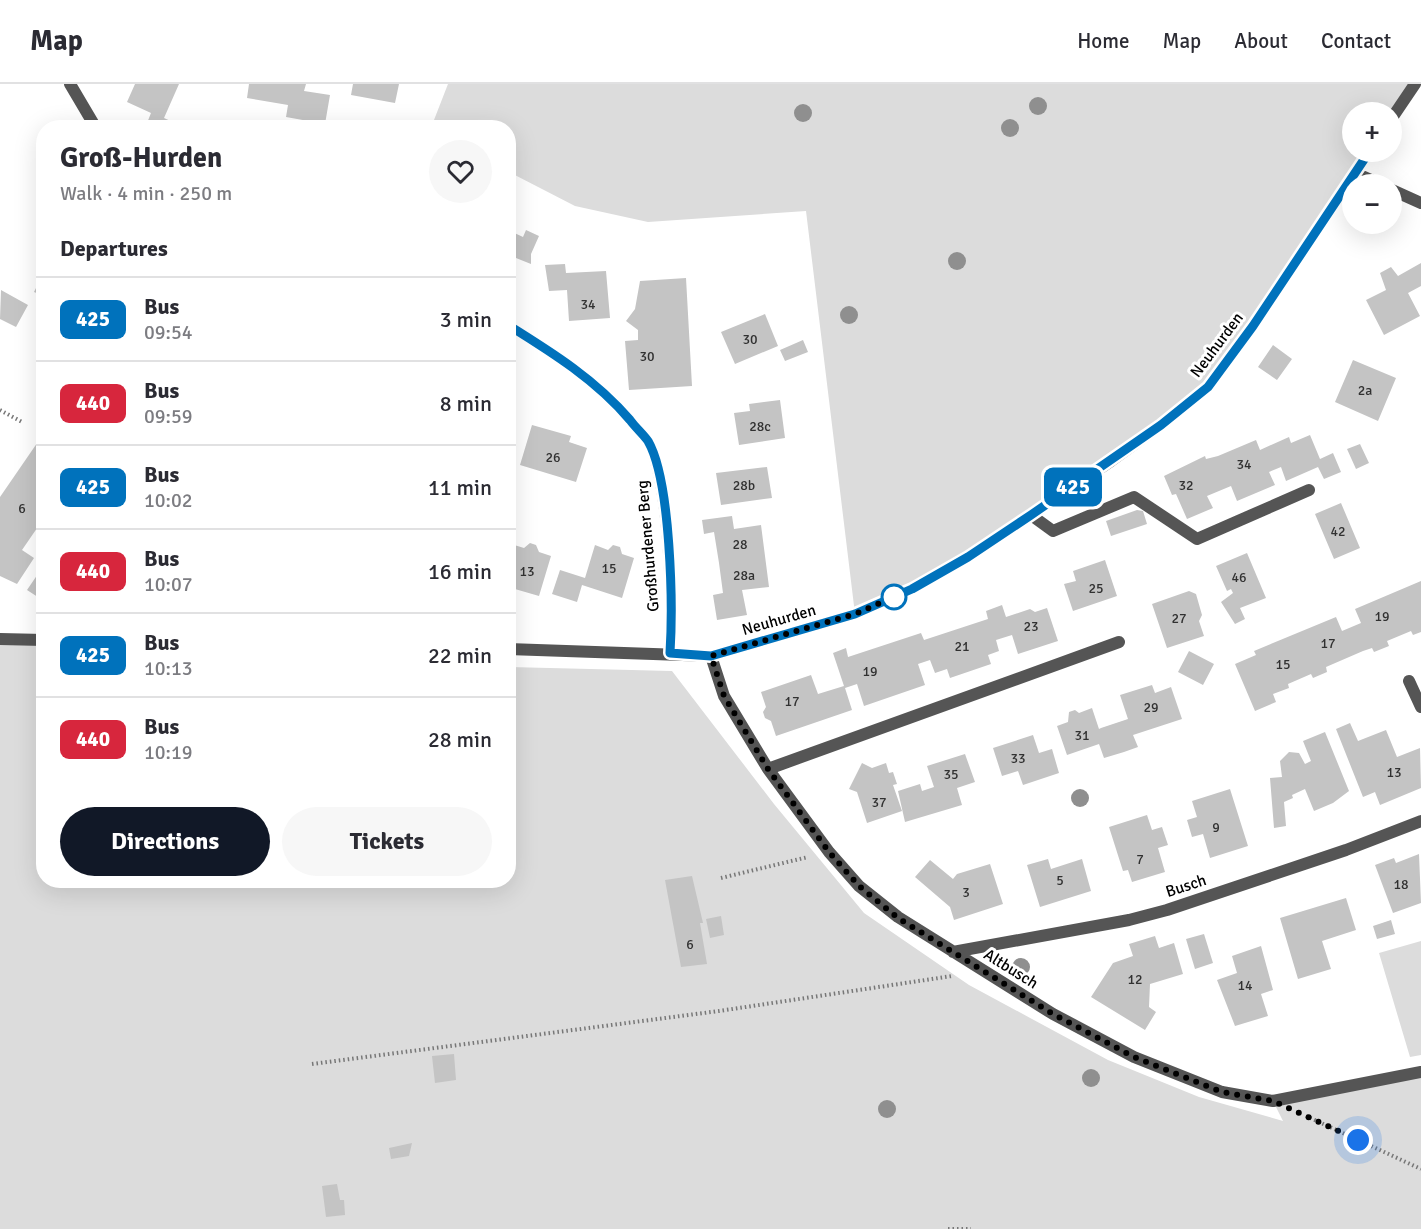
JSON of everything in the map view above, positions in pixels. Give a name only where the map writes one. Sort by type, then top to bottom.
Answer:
[{"type":"street","points":[[70,84],[91,120]]},
{"type":"street","points":[[1402,103],[1415,84]]},
{"type":"street","name":"Neuhurden","points":[[516,649],[711,656],[790,635],[855,614],[884,602],[968,557],[1161,425],[1208,387],[1253,326],[1362,162]]},
{"type":"street","points":[[1402,194],[1421,203]]},
{"type":"street","name":"Großhurdener Berg","points":[[516,330],[578,370],[614,401],[648,441],[661,480],[672,600],[670,653]]},
{"type":"street","points":[[1031,515],[1053,531],[1134,497],[1197,539],[1308,490]]},
{"type":"street","points":[[0,639],[36,640]]},
{"type":"street","points":[[768,769],[1119,642]]},
{"type":"street","name":"Altbusch","points":[[711,656],[724,696],[768,769],[829,852],[867,893],[898,918],[1053,1014],[1134,1057],[1222,1092],[1273,1101],[1421,1072]]},
{"type":"street","points":[[1409,681],[1421,706]]},
{"type":"street","name":"Busch","points":[[953,952],[1129,920],[1167,910],[1347,850],[1421,821]]},
{"type":"path","points":[[0,410],[22,422]]},
{"type":"path","points":[[721,878],[829,852]]},
{"type":"path","points":[[312,1064],[719,1011],[979,970]]},
{"type":"path","points":[[1305,1116],[1421,1169]]},
{"type":"path","points":[[948,1229],[971,1229]]},
{"type":"shaded area","points":[[448,84],[1415,84],[1400,102],[1342,102],[1342,162],[1362,162],[1354,174],[1342,174],[1342,191],[1208,387],[1031,515],[855,614],[806,211],[648,222],[575,206],[516,176],[516,120],[434,120]]},
{"type":"shaded area","points":[[0,639],[36,640],[36,888],[516,888],[516,667],[672,671],[774,804],[864,913],[969,985],[1108,1060],[1199,1097],[1283,1121],[1273,1101],[1421,1072],[1421,1229],[0,1229]]},
{"type":"shaded area","points":[[1421,941],[1421,1055],[1410,1057],[1379,953]]},
{"type":"building","points":[[135,84],[179,84],[164,118],[168,120],[148,120],[151,113],[127,102]]},
{"type":"building","points":[[249,84],[306,84],[304,91],[330,95],[326,120],[286,117],[288,105],[247,98]]},
{"type":"building","points":[[353,84],[399,84],[395,103],[351,95]]},
{"type":"building","points":[[526,230],[539,236],[531,254],[531,264],[516,258],[516,234],[523,237]]},
{"type":"building","points":[[1421,263],[1421,286],[1408,293],[1420,316],[1384,335],[1366,300],[1386,290],[1380,273],[1391,267],[1398,276]]},
{"type":"building","points":[[565,264],[566,273],[606,271],[610,318],[569,321],[567,290],[549,291],[545,265]]},
{"type":"building","points":[[686,278],[692,386],[629,390],[625,341],[638,340],[638,330],[626,321],[635,309],[640,281]]},
{"type":"building","points":[[1,290],[28,305],[16,327],[0,319]]},
{"type":"building","points":[[765,314],[778,346],[735,364],[721,332]]},
{"type":"building","points":[[803,340],[808,352],[785,361],[780,350]]},
{"type":"building","points":[[1273,345],[1292,359],[1277,380],[1258,367]]},
{"type":"building","points":[[1353,360],[1396,378],[1378,421],[1335,402]]},
{"type":"building","points":[[780,400],[785,438],[739,445],[734,413],[750,411],[749,404]]},
{"type":"building","points":[[532,425],[571,436],[569,442],[587,448],[576,482],[520,465]]},
{"type":"building","points":[[1310,435],[1320,459],[1333,453],[1341,472],[1324,479],[1318,467],[1286,481],[1281,467],[1269,472],[1275,485],[1237,501],[1231,486],[1207,496],[1213,508],[1187,519],[1176,494],[1172,495],[1164,476],[1205,456],[1206,459],[1218,456],[1256,440],[1260,450],[1289,437],[1291,443]]},
{"type":"building","points":[[1360,444],[1369,463],[1356,469],[1347,449]]},
{"type":"building","points":[[36,445],[36,530],[22,550],[34,558],[17,584],[0,576],[0,497]]},
{"type":"building","points":[[767,467],[772,498],[721,505],[716,473]]},
{"type":"building","points":[[1341,503],[1360,548],[1334,559],[1315,514]]},
{"type":"building","points":[[1137,510],[1143,511],[1147,524],[1111,536],[1106,521]]},
{"type":"building","points":[[732,516],[734,529],[761,525],[769,587],[742,590],[747,615],[717,620],[713,595],[723,593],[719,563],[714,532],[704,534],[702,520]]},
{"type":"building","points":[[530,543],[536,545],[539,552],[551,556],[539,596],[516,589],[516,546],[524,548]]},
{"type":"building","points":[[595,545],[608,550],[613,545],[620,547],[622,554],[634,558],[622,598],[582,585],[577,602],[552,594],[560,570],[585,578]]},
{"type":"building","points":[[1247,553],[1266,598],[1240,608],[1245,619],[1235,624],[1221,602],[1233,593],[1231,589],[1227,591],[1216,566]]},
{"type":"building","points":[[1105,560],[1117,596],[1073,611],[1064,584],[1076,581],[1073,571]]},
{"type":"building","points":[[36,577],[36,596],[27,590]]},
{"type":"building","points":[[1421,581],[1421,632],[1413,635],[1411,631],[1387,641],[1389,646],[1374,652],[1372,648],[1363,651],[1326,667],[1327,672],[1313,678],[1311,674],[1288,684],[1289,688],[1273,694],[1276,702],[1255,711],[1235,664],[1256,655],[1254,651],[1336,617],[1342,631],[1361,623],[1355,609]]},
{"type":"building","points":[[1189,591],[1196,594],[1202,615],[1199,621],[1204,636],[1167,648],[1152,604]]},
{"type":"building","points":[[1002,605],[1006,617],[1030,609],[1035,612],[1047,608],[1058,641],[1018,654],[1012,635],[996,640],[999,651],[988,655],[991,664],[950,678],[947,669],[935,673],[930,660],[918,664],[925,685],[864,706],[857,684],[845,688],[852,710],[776,736],[771,721],[765,718],[763,712],[766,707],[761,692],[811,675],[818,694],[844,686],[833,653],[846,648],[848,657],[921,633],[924,640],[988,619],[986,611]]},
{"type":"building","points":[[1189,651],[1214,664],[1203,685],[1178,672]]},
{"type":"building","points":[[1152,685],[1155,693],[1171,687],[1182,719],[1133,735],[1138,747],[1124,752],[1104,758],[1099,744],[1067,755],[1057,726],[1068,722],[1069,712],[1075,710],[1079,713],[1092,708],[1099,729],[1128,719],[1120,695]]},
{"type":"building","points":[[1350,723],[1358,741],[1386,730],[1397,757],[1420,748],[1421,788],[1380,805],[1375,792],[1363,797],[1336,729]]},
{"type":"building","points":[[1325,732],[1349,791],[1333,803],[1314,811],[1305,789],[1292,795],[1293,798],[1284,802],[1286,826],[1274,828],[1270,778],[1282,777],[1280,761],[1289,752],[1299,753],[1305,764],[1311,761],[1303,741]]},
{"type":"building","points":[[1033,735],[1039,753],[1052,749],[1059,773],[1023,785],[1018,771],[1002,776],[993,748]]},
{"type":"building","points":[[965,754],[975,782],[957,788],[962,805],[905,822],[898,791],[920,784],[922,791],[934,787],[927,766]]},
{"type":"building","points":[[862,763],[872,768],[886,763],[889,773],[893,772],[897,784],[893,785],[902,811],[867,823],[857,792],[849,789]]},
{"type":"building","points":[[1230,789],[1248,846],[1210,858],[1203,834],[1192,837],[1187,820],[1197,817],[1192,801]]},
{"type":"building","points":[[1147,815],[1152,830],[1162,827],[1168,845],[1158,848],[1165,872],[1132,882],[1128,870],[1123,871],[1109,827]]},
{"type":"building","points":[[1419,854],[1421,903],[1393,913],[1375,865],[1394,858],[1396,863]]},
{"type":"building","points":[[1048,859],[1051,869],[1082,859],[1091,891],[1040,907],[1027,865]]},
{"type":"building","points":[[930,860],[953,879],[957,874],[990,864],[1003,904],[954,920],[950,907],[915,877]]},
{"type":"building","points":[[692,876],[703,923],[700,923],[707,964],[681,967],[665,880]]},
{"type":"building","points":[[1346,898],[1356,930],[1322,941],[1331,969],[1298,979],[1280,918]]},
{"type":"building","points":[[721,916],[724,935],[710,938],[706,919]]},
{"type":"building","points":[[1391,920],[1395,934],[1377,939],[1373,926]]},
{"type":"building","points":[[1204,934],[1213,963],[1195,969],[1186,939]]},
{"type":"building","points":[[1155,936],[1159,948],[1174,943],[1183,974],[1150,984],[1149,1007],[1156,1012],[1145,1030],[1091,997],[1113,963],[1133,956],[1129,944]]},
{"type":"building","points":[[1261,946],[1273,990],[1261,994],[1268,1016],[1235,1026],[1217,980],[1237,973],[1232,956]]},
{"type":"building","points":[[454,1054],[456,1080],[435,1083],[432,1056]]},
{"type":"building","points":[[412,1143],[409,1156],[391,1159],[389,1148]]},
{"type":"building","points":[[337,1184],[340,1200],[344,1200],[345,1215],[326,1217],[322,1186]]},
{"type":"bus line","name":"425","points":[[516,330],[578,370],[614,401],[648,441],[661,480],[672,600],[670,653],[711,656],[790,635],[855,614],[912,589],[968,557],[1161,425],[1208,387],[1253,326],[1362,162]]},
{"type":"route","points":[[894,597],[896,596],[834,621],[711,656],[724,696],[768,769],[829,852],[859,886],[898,918],[1053,1014],[1134,1057],[1222,1092],[1273,1101],[1358,1140]]}]
